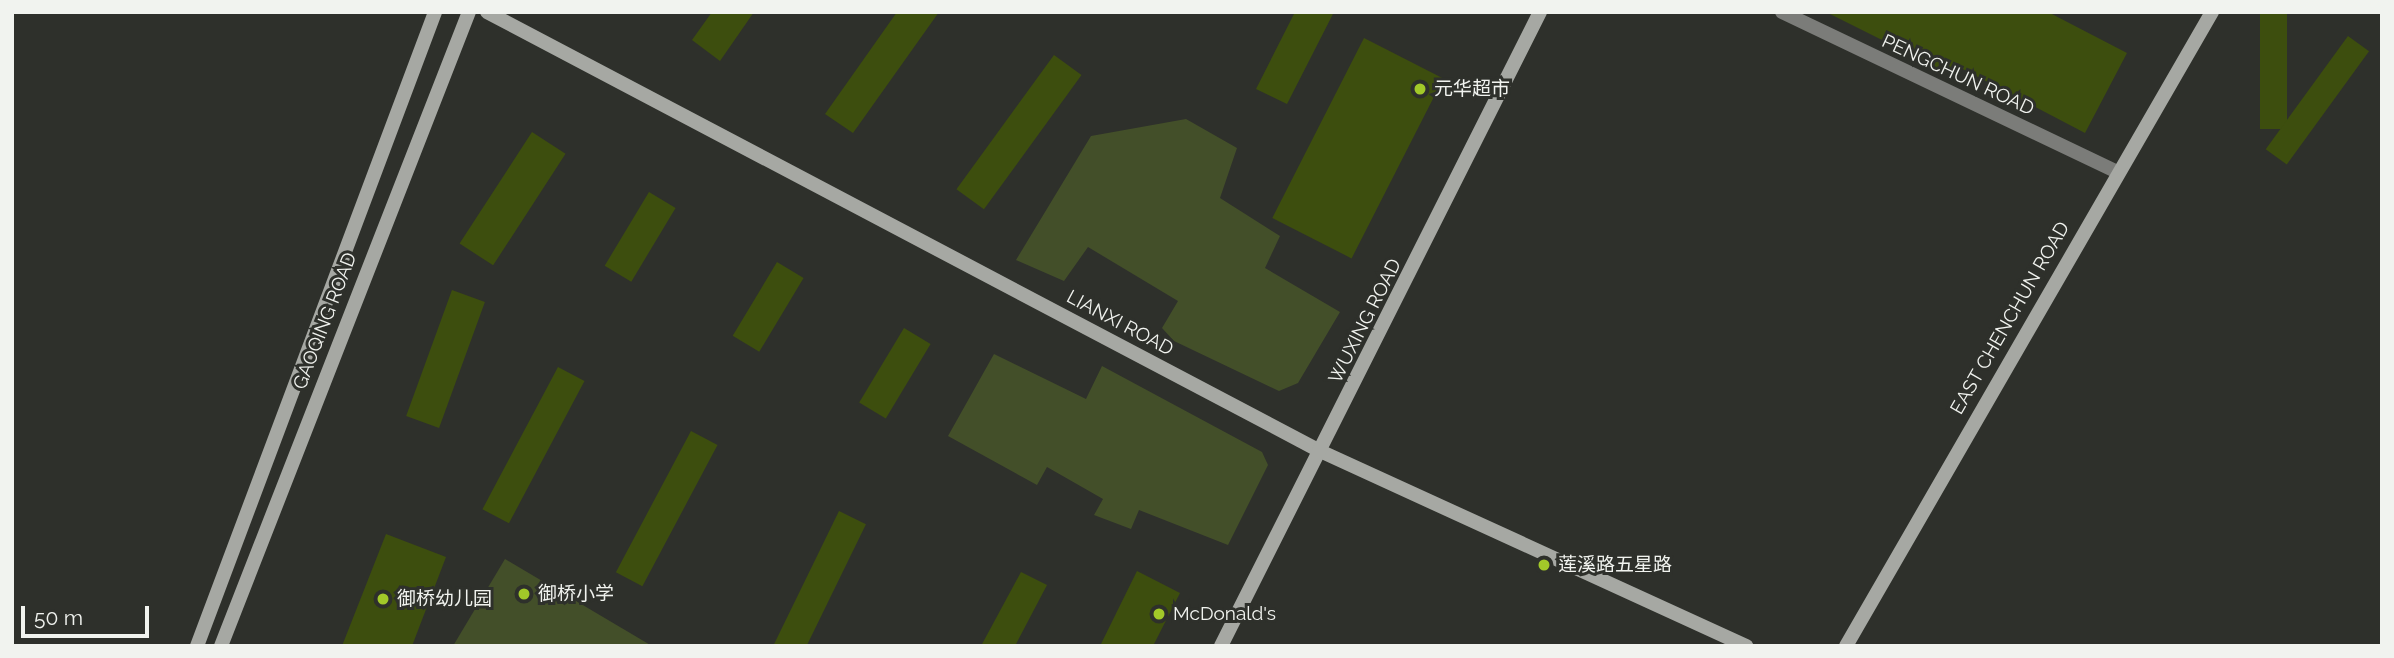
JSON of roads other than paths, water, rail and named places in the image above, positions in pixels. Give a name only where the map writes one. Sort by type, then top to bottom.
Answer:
[{"type":"street","name":"GAOQING ROAD","points":[[197,646],[435,12]]},
{"type":"street","name":"GAOQING ROAD","points":[[220,646],[469,12]]},
{"type":"street","name":"LIANXI ROAD","points":[[487,12],[1320,451],[1746,646]]},
{"type":"street","name":"WUXING ROAD","points":[[1221,646],[1540,12]]},
{"type":"street","name":"PENGCHUN ROAD","points":[[1782,12],[2117,172]]},
{"type":"street","name":"EAST CHENCHUN ROAD","points":[[1846,646],[2117,172],[2212,12]]},
{"type":"place","name":"元华超市","points":[[1420,89]]},
{"type":"place","name":"莲溪路五星路","points":[[1544,565]]},
{"type":"place","name":"御桥小学","points":[[524,594]]},
{"type":"place","name":"御桥幼儿园","points":[[383,599]]},
{"type":"place","name":"McDonald's","points":[[1159,614]]}]
